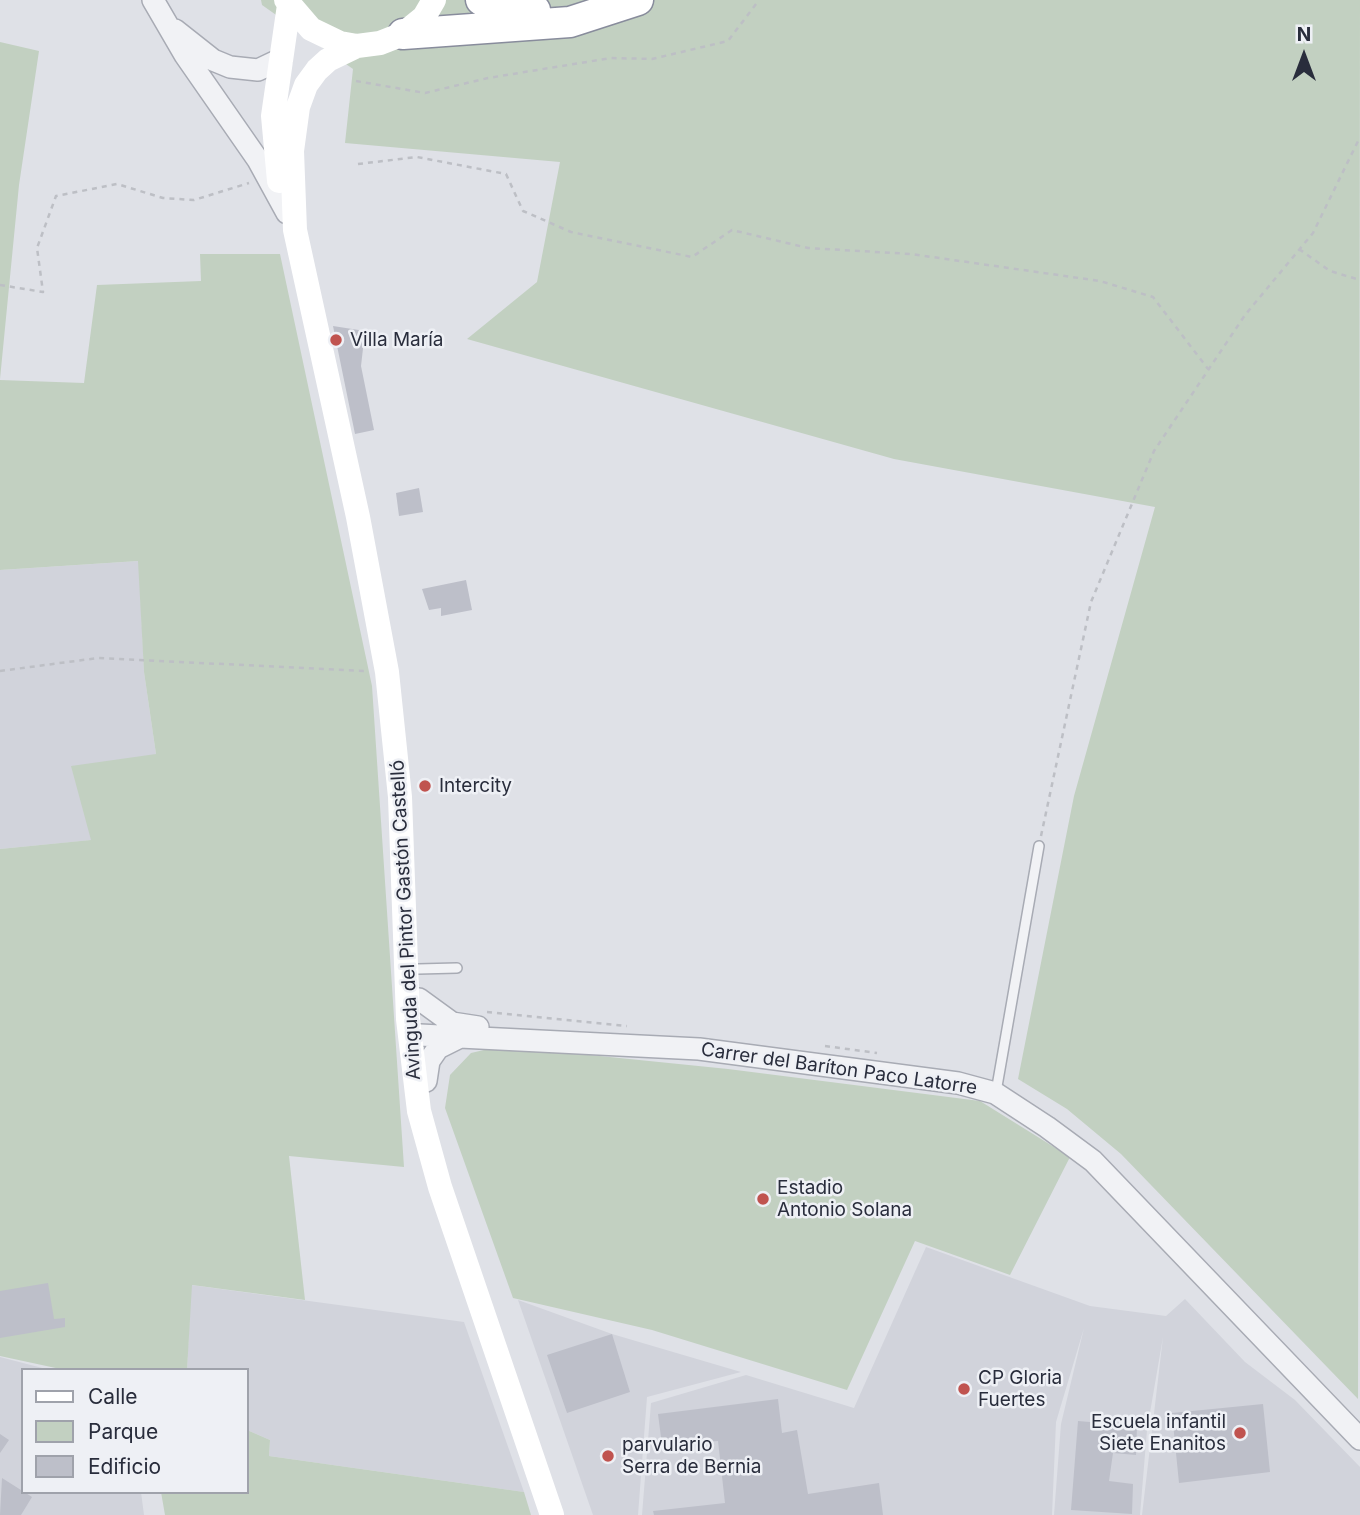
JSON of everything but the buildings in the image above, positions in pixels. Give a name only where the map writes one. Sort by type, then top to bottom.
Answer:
[{"type":"highway","points":[[481,0],[506,8],[549,10],[611,0]]},
{"type":"highway","points":[[402,34],[570,22],[638,0]]},
{"type":"main road","points":[[288,2],[298,18],[325,38],[357,46],[380,43],[402,34],[424,17],[434,0]]},
{"type":"main road","name":"Avinguda del Pintor Gastón Castelló","points":[[288,2],[273,116],[275,162],[291,221],[358,517],[389,634],[407,727],[418,969],[414,996],[415,1089],[436,1174],[552,1515]]},
{"type":"main road","name":"Avinguda del Pintor Gastón Castelló","points":[[291,221],[292,150],[298,107],[306,85],[328,60],[357,46]]},
{"type":"main road","name":"Avinguda del Pintor Gastón Castelló","points":[[358,517],[387,672],[400,797],[415,1031],[421,1035],[431,1115],[464,1229],[561,1515]]},
{"type":"street","name":"Avinguda del Pintor Gastón Castelló","points":[[154,0],[185,55],[268,178],[291,221]]},
{"type":"street","name":"Avinguda del Pintor Gastón Castelló","points":[[169,25],[213,60],[230,67],[257,69],[281,59]]},
{"type":"street","name":"Carrer del Baríton Paco Latorre","points":[[414,996],[427,1008],[452,1023],[556,1040]]},
{"type":"street","name":"Carrer del Baríton Paco Latorre","points":[[421,1035],[699,1049],[968,1084],[995,1093],[1048,1126],[1093,1161],[1360,1439]]},
{"type":"street","name":"Avinguda del Pintor Gastón Castelló","points":[[426,1082],[429,1061],[438,1048],[451,1040],[467,1037]]},
{"type":"lane","points":[[995,1093],[1039,846]]},
{"type":"lane","points":[[418,969],[457,968]]},
{"type":"path","points":[[356,81],[425,93],[488,78],[611,58],[652,59],[727,41],[759,0]]},
{"type":"path","points":[[1039,846],[1091,602],[1154,451],[1245,315],[1313,233],[1360,137]]},
{"type":"path","points":[[358,164],[417,157],[506,174],[523,211],[571,232],[692,257],[732,230],[808,248],[911,254],[1100,281],[1153,297],[1209,369]]},
{"type":"path","points":[[0,285],[43,292],[37,248],[56,196],[117,184],[163,198],[194,200],[268,178]]},
{"type":"path","points":[[1299,249],[1330,271],[1360,280]]},
{"type":"path","points":[[0,671],[98,658],[387,672]]},
{"type":"shaded area","points":[[139,561],[144,672],[156,754],[92,840],[0,849],[0,570]]},
{"type":"shaded area","name":"CP Gloria Fuertes","points":[[926,1247],[1090,1306],[1166,1316],[1185,1299],[1245,1362],[1295,1400],[1360,1467],[1360,1515],[1142,1515],[1163,1337],[1147,1430],[1140,1515],[1054,1515],[1061,1424],[1084,1328],[1056,1422],[1052,1515],[642,1515],[651,1403],[746,1375],[854,1408]]},
{"type":"shaded area","points":[[191,1285],[464,1322],[524,1492],[269,1456],[270,1440],[248,1430],[248,1368],[187,1368]]},
{"type":"shaded area","name":"parvulario Serra de Bernia","points":[[518,1300],[612,1334],[741,1372],[647,1397],[638,1515],[593,1515]]},
{"type":"shaded area","points":[[0,1357],[42,1368],[21,1368],[21,1494],[141,1494],[144,1515],[0,1515]]},
{"type":"green space","points":[[261,0],[1360,0],[1358,1399],[1121,1154],[1067,1109],[1018,1079],[1074,796],[1155,507],[894,459],[467,339],[537,282],[560,162],[345,143],[353,69],[262,5]]},
{"type":"green space","points":[[0,42],[39,51],[19,185],[0,379]]},
{"type":"green space","points":[[200,254],[280,254],[372,686],[404,1167],[289,1156],[305,1300],[192,1285],[187,1368],[56,1368],[0,1356],[0,849],[91,840],[71,766],[156,754],[144,672],[138,561],[0,570],[0,380],[84,383],[97,285],[201,281]]},
{"type":"green space","name":"Estadio Antonio Solana","points":[[501,1046],[728,1069],[980,1101],[1070,1157],[1010,1275],[915,1241],[847,1390],[652,1330],[513,1298],[445,1108],[450,1075],[471,1053]]},
{"type":"green space","points":[[248,1430],[270,1440],[269,1456],[524,1492],[531,1515],[165,1515],[161,1494],[248,1494]]},
{"type":"place","name":"Villa María","points":[[336,340]]},
{"type":"place","name":"Intercity","points":[[425,786]]},
{"type":"place","name":"Estadio Antonio Solana","points":[[763,1199]]},
{"type":"place","name":"CP Gloria Fuertes","points":[[964,1389]]},
{"type":"place","name":"Escuela infantil Siete Enanitos","points":[[1240,1433]]},
{"type":"place","name":"parvulario Serra de Bernia","points":[[608,1456]]}]
